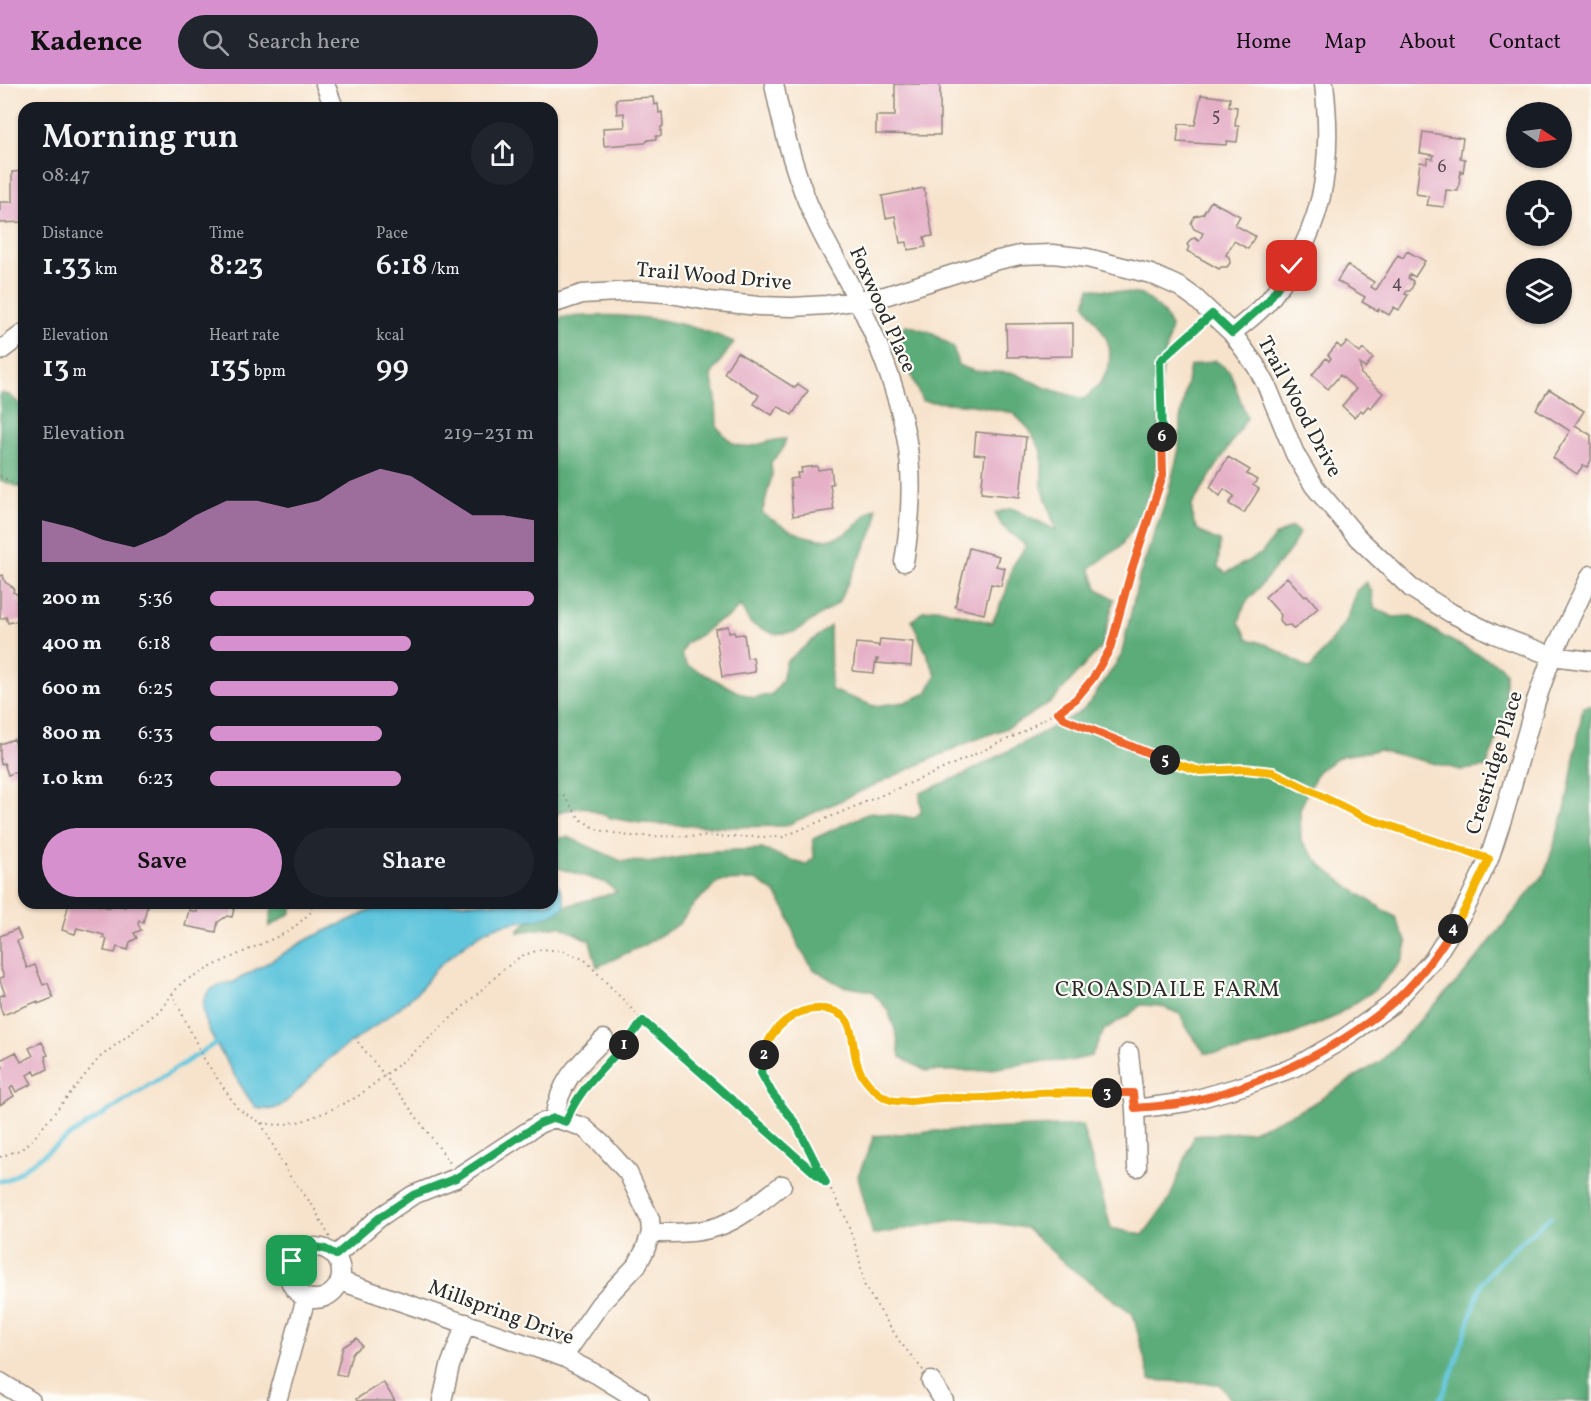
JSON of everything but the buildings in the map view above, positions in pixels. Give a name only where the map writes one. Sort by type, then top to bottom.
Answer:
[{"type":"street","points":[[326,84],[332,102]]},
{"type":"street","name":"Foxwood Place","points":[[774,84],[796,170],[808,205],[858,301],[899,407],[906,435],[910,469],[911,506],[904,562]]},
{"type":"street","points":[[1232,333],[1268,301],[1292,266],[1310,232],[1323,190],[1328,148],[1324,84]]},
{"type":"street","name":"Trail Wood Drive","points":[[558,302],[582,294],[635,291],[749,305],[792,307],[858,301],[885,296],[1007,257],[1053,254],[1121,265],[1166,279],[1194,297],[1232,333],[1266,384],[1303,469],[1328,504],[1358,537],[1411,588],[1451,613],[1494,634],[1552,656],[1591,661]]},
{"type":"street","points":[[0,351],[18,338]]},
{"type":"street","name":"Crestridge Place","points":[[1134,1101],[1188,1102],[1246,1085],[1295,1067],[1340,1041],[1390,1005],[1433,960],[1465,909],[1489,859],[1506,810],[1536,701],[1552,656],[1591,575]]},
{"type":"street","points":[[560,1120],[557,1102],[565,1081],[578,1064],[604,1039]]},
{"type":"street","points":[[1129,1053],[1137,1167]]},
{"type":"street","points":[[336,1255],[380,1217],[413,1195],[460,1176],[539,1124],[560,1120],[583,1127],[628,1173],[650,1219],[651,1233],[637,1265],[600,1304],[563,1358]]},
{"type":"street","points":[[651,1233],[699,1231],[727,1223],[782,1185]]},
{"type":"street","points":[[312,1246],[321,1247],[336,1255],[340,1264],[340,1281],[330,1294],[323,1298],[306,1298],[293,1287],[289,1270],[292,1261],[304,1249],[312,1246]]},
{"type":"street","name":"Millspring Drive","points":[[340,1281],[563,1358],[598,1375],[640,1401]]},
{"type":"street","points":[[277,1401],[306,1298]]},
{"type":"street","points":[[442,1401],[450,1366],[466,1323]]},
{"type":"street","points":[[931,1381],[944,1401]]},
{"type":"street","points":[[0,1382],[31,1401]]},
{"type":"path","points":[[558,796],[563,795],[580,819],[598,830],[629,836],[783,837],[934,773],[1021,732],[1058,712],[1076,699],[1093,678],[1110,649],[1131,572],[1163,475],[1160,361],[1212,314]]},
{"type":"path","points":[[0,476],[18,485]]},
{"type":"path","points":[[1058,712],[1065,719],[1100,735],[1200,771],[1244,769],[1273,772],[1364,817],[1489,859]]},
{"type":"path","points":[[0,1157],[22,1149],[34,1138],[99,1058],[159,1011],[172,993],[192,976],[290,931],[310,913],[311,909]]},
{"type":"path","points":[[172,993],[204,1059],[238,1109],[261,1123],[278,1125],[302,1121],[357,1097],[411,1055],[521,956],[542,949],[562,951],[584,959],[643,1021],[826,1183]]},
{"type":"path","points":[[931,1381],[900,1342],[865,1287],[858,1252],[845,1216],[796,1124],[772,1093],[761,1073],[765,1049],[777,1027],[800,1012],[824,1009],[843,1016],[851,1028],[858,1067],[874,1091],[890,1100],[982,1098],[1037,1093],[1134,1101]]},
{"type":"path","points":[[560,1120],[643,1021]]},
{"type":"path","points":[[358,1042],[386,1075],[460,1176]]},
{"type":"path","points":[[261,1123],[289,1175],[313,1206],[328,1233],[336,1255]]},
{"type":"green space","points":[[1090,288],[1143,295],[1162,311],[1171,326],[1160,384],[1160,436],[1154,481],[1135,526],[1120,547],[1090,568],[1097,588],[1114,599],[1102,646],[1052,701],[1012,726],[964,744],[785,826],[726,827],[640,823],[611,818],[584,807],[558,814],[558,318],[604,315],[642,317],[679,324],[734,342],[711,375],[716,398],[717,427],[734,444],[740,446],[753,446],[786,439],[782,450],[771,462],[772,475],[762,513],[782,526],[806,536],[830,539],[841,536],[852,529],[876,508],[876,525],[838,603],[795,632],[774,634],[751,624],[740,606],[729,617],[716,622],[702,634],[686,643],[681,655],[687,665],[754,698],[772,694],[782,681],[786,662],[830,626],[831,690],[874,706],[905,702],[927,693],[936,675],[912,621],[923,611],[937,608],[992,623],[1006,592],[1012,567],[1026,546],[1002,526],[995,513],[1012,508],[1056,530],[1042,487],[1042,452],[1029,429],[1013,413],[973,405],[922,401],[900,348],[899,329],[907,325],[930,332],[953,347],[958,365],[974,371],[1014,373],[1046,388],[1084,399],[1100,383],[1107,369],[1110,354],[1105,336],[1085,304]]},
{"type":"green space","points":[[1215,360],[1230,372],[1247,418],[1192,505],[1193,520],[1198,529],[1207,536],[1220,541],[1218,567],[1226,573],[1261,554],[1274,537],[1292,527],[1299,533],[1291,549],[1245,604],[1239,622],[1248,639],[1268,645],[1310,669],[1348,618],[1356,591],[1366,582],[1372,592],[1374,607],[1393,617],[1412,616],[1444,637],[1499,665],[1505,672],[1505,692],[1509,709],[1486,767],[1461,770],[1379,750],[1341,756],[1318,771],[1300,809],[1301,841],[1323,867],[1395,917],[1407,943],[1403,960],[1375,990],[1332,1018],[1279,1040],[1238,1052],[1205,1053],[1187,1029],[1180,1014],[1160,1006],[1141,1005],[1105,1029],[1091,1056],[1070,1061],[1035,1062],[979,1071],[926,1071],[900,1057],[897,1036],[888,1010],[871,991],[842,986],[813,969],[798,946],[787,912],[775,893],[756,880],[720,881],[695,903],[679,924],[644,945],[597,967],[590,941],[560,926],[518,932],[524,925],[547,913],[617,892],[606,883],[558,868],[558,838],[568,837],[621,861],[654,862],[715,851],[762,849],[805,865],[814,858],[813,839],[871,812],[915,818],[921,812],[920,793],[967,773],[1079,713],[1091,701],[1121,656],[1139,577],[1168,494],[1179,449],[1180,420],[1190,366]]},
{"type":"green space","points":[[0,393],[9,395],[18,402],[18,487],[0,480]]},
{"type":"green space","points":[[1591,705],[1591,1401],[1232,1401],[1220,1384],[1150,1380],[1133,1314],[1068,1266],[1026,1228],[964,1218],[873,1235],[858,1176],[874,1136],[1082,1125],[1111,1228],[1143,1235],[1169,1200],[1194,1136],[1253,1131],[1309,1106],[1381,1061],[1465,973],[1545,873],[1566,806],[1583,707]]},
{"type":"green space","points":[[272,909],[292,909],[291,913],[269,927]]},
{"type":"water","points":[[558,886],[563,895],[565,907],[556,913],[537,919],[496,926],[475,937],[440,965],[402,1006],[331,1057],[284,1103],[275,1108],[256,1108],[214,1040],[204,1014],[203,1003],[207,993],[217,986],[234,982],[310,938],[374,909],[558,909]]},
{"type":"waterway","points":[[0,1181],[8,1180],[71,1135],[219,1041]]},
{"type":"waterway","points":[[1440,1401],[1452,1373],[1482,1282],[1506,1256],[1551,1217]]},
{"type":"district","name":"CROASDAILE FARM","points":[[1168,990]]},
{"type":"route","points":[[292,1261],[297,1254],[312,1246],[321,1247],[336,1255],[380,1217],[413,1195],[456,1178],[539,1124],[554,1118],[566,1122],[574,1104],[587,1086],[643,1021],[826,1183],[796,1124],[772,1093],[761,1073],[765,1049],[777,1027],[800,1012],[824,1009],[843,1016],[851,1028],[858,1067],[874,1091],[890,1100],[982,1098],[1037,1093],[1133,1093],[1135,1108],[1188,1102],[1246,1085],[1295,1067],[1340,1041],[1390,1005],[1433,960],[1465,909],[1489,859],[1364,817],[1273,772],[1244,769],[1200,771],[1100,735],[1065,719],[1058,712],[1076,699],[1093,678],[1110,649],[1131,572],[1163,475],[1160,361],[1212,314],[1232,333],[1268,301],[1292,266]]}]
